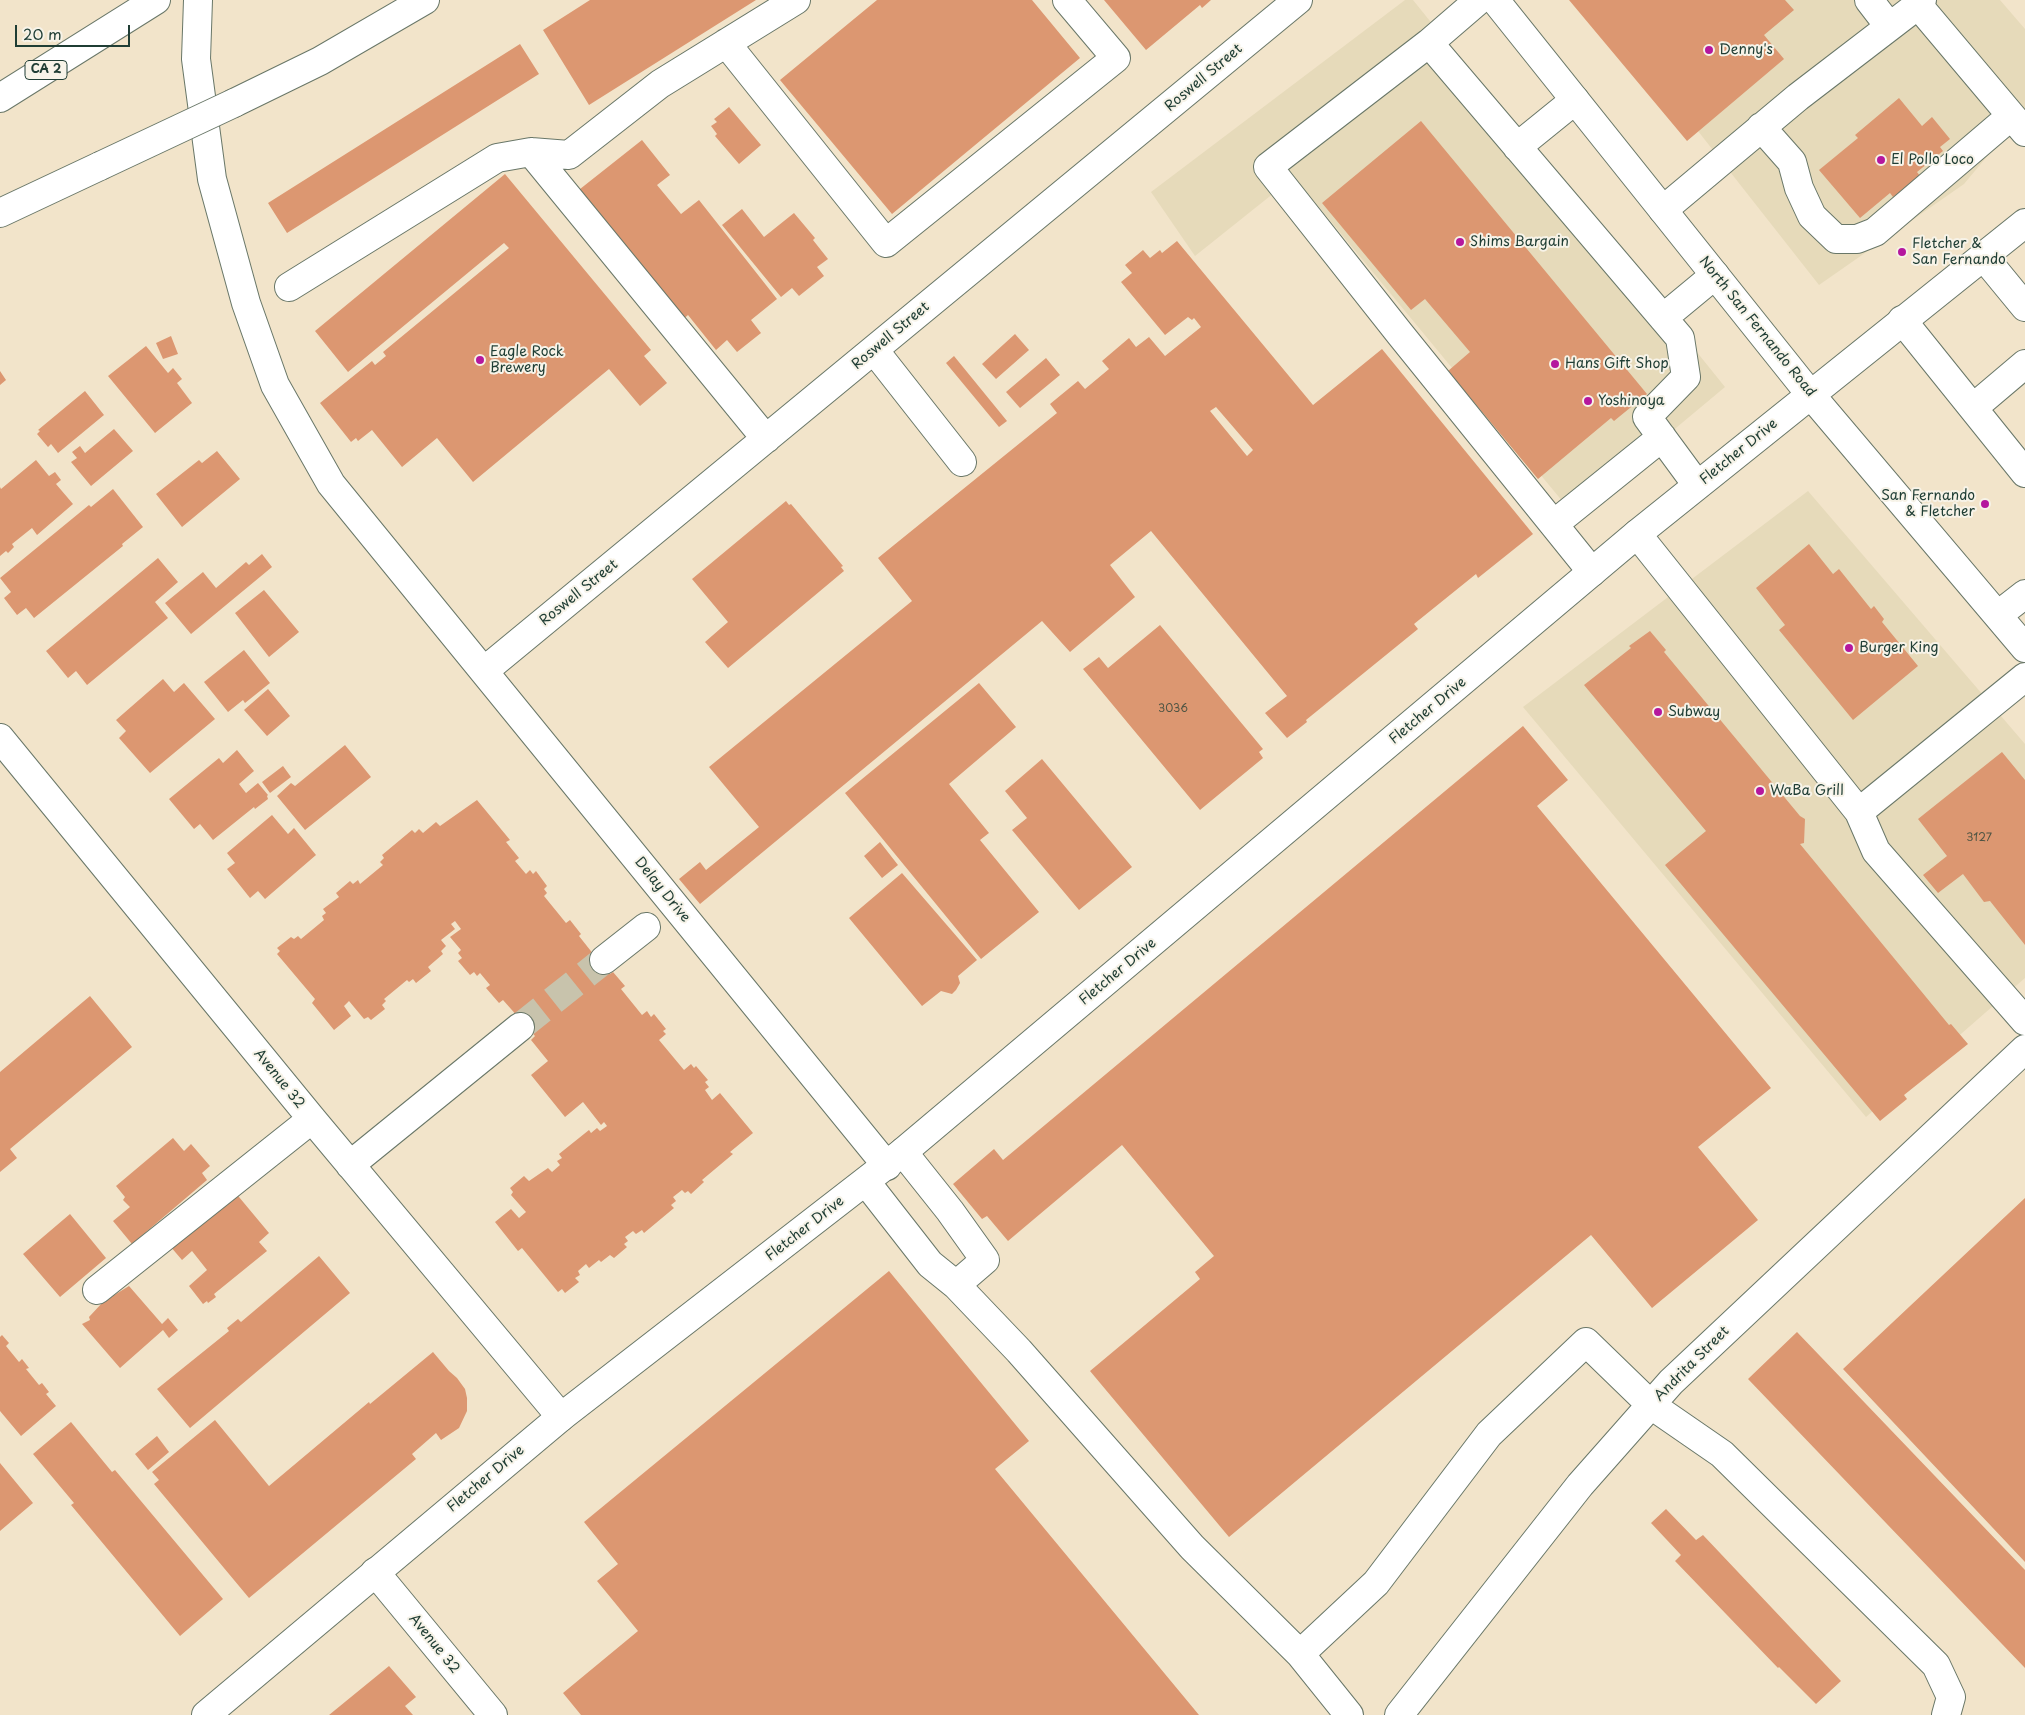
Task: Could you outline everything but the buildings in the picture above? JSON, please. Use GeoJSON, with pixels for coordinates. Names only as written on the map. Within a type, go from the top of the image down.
{"type":"FeatureCollection","features":[{"type":"Feature","properties":{"kind":"main road","name":"CA 2"},"geometry":{"type":"LineString","coordinates":[[0,98],[92,42],[156,0]]}},
{"type":"Feature","properties":{"kind":"main road","name":"Delay Drive"},"geometry":{"type":"LineString","coordinates":[[198,0],[196,59],[212,179],[246,302],[274,385],[331,484],[886,1167]]}},
{"type":"Feature","properties":{"kind":"main road"},"geometry":{"type":"LineString","coordinates":[[0,213],[320,61],[425,0]]}},
{"type":"Feature","properties":{"kind":"main road"},"geometry":{"type":"LineString","coordinates":[[289,287],[497,158],[531,152],[569,155],[660,84],[796,0]]}},
{"type":"Feature","properties":{"kind":"main road"},"geometry":{"type":"LineString","coordinates":[[726,44],[886,242],[1116,58],[1068,0]]}},
{"type":"Feature","properties":{"kind":"main road","name":"Roswell Street"},"geometry":{"type":"LineString","coordinates":[[484,671],[1298,0]]}},
{"type":"Feature","properties":{"kind":"main road"},"geometry":{"type":"LineString","coordinates":[[1479,0],[1429,43],[1268,167],[1592,572]]}},
{"type":"Feature","properties":{"kind":"main road","name":"North San Fernando Road"},"geometry":{"type":"LineString","coordinates":[[1495,0],[1810,394],[2025,648]]}},
{"type":"Feature","properties":{"kind":"main road"},"geometry":{"type":"LineString","coordinates":[[1869,0],[1890,26]]}},
{"type":"Feature","properties":{"kind":"main road"},"geometry":{"type":"LineString","coordinates":[[1663,210],[1761,127],[1920,2],[2018,124],[1875,232],[1857,239],[1836,239],[1812,216],[1799,188],[1792,162],[1761,127]]}},
{"type":"Feature","properties":{"kind":"main road"},"geometry":{"type":"LineString","coordinates":[[1429,43],[1680,338],[1686,377],[1648,417],[1697,485]]}},
{"type":"Feature","properties":{"kind":"main road"},"geometry":{"type":"LineString","coordinates":[[1518,147],[1575,100]]}},
{"type":"Feature","properties":{"kind":"main road"},"geometry":{"type":"LineString","coordinates":[[531,152],[766,439]]}},
{"type":"Feature","properties":{"kind":"main road","name":"Fletcher Drive"},"geometry":{"type":"LineString","coordinates":[[206,1715],[561,1417],[886,1167],[1637,534],[2025,222]]}},
{"type":"Feature","properties":{"kind":"main road"},"geometry":{"type":"LineString","coordinates":[[1983,256],[2025,307]]}},
{"type":"Feature","properties":{"kind":"main road"},"geometry":{"type":"LineString","coordinates":[[1663,318],[1715,275]]}},
{"type":"Feature","properties":{"kind":"main road"},"geometry":{"type":"LineString","coordinates":[[1902,320],[1973,408],[2020,456]]}},
{"type":"Feature","properties":{"kind":"main road"},"geometry":{"type":"LineString","coordinates":[[874,350],[962,462]]}},
{"type":"Feature","properties":{"kind":"main road"},"geometry":{"type":"LineString","coordinates":[[1973,408],[2025,364]]}},
{"type":"Feature","properties":{"kind":"main road"},"geometry":{"type":"LineString","coordinates":[[1554,524],[1662,437]]}},
{"type":"Feature","properties":{"kind":"main road"},"geometry":{"type":"LineString","coordinates":[[1637,534],[1859,812],[1876,851],[2025,1021]]}},
{"type":"Feature","properties":{"kind":"main road"},"geometry":{"type":"LineString","coordinates":[[1998,615],[2025,594]]}},
{"type":"Feature","properties":{"kind":"main road"},"geometry":{"type":"LineString","coordinates":[[1859,812],[2025,676]]}},
{"type":"Feature","properties":{"kind":"main road","name":"Avenue 32"},"geometry":{"type":"LineString","coordinates":[[0,738],[350,1165],[561,1417]]}},
{"type":"Feature","properties":{"kind":"main road"},"geometry":{"type":"LineString","coordinates":[[604,960],[646,927]]}},
{"type":"Feature","properties":{"kind":"main road"},"geometry":{"type":"LineString","coordinates":[[350,1165],[520,1027]]}},
{"type":"Feature","properties":{"kind":"main road","name":"Andrita Street"},"geometry":{"type":"LineString","coordinates":[[1408,1711],[1580,1485],[1671,1382],[2025,1049]]}},
{"type":"Feature","properties":{"kind":"main road"},"geometry":{"type":"LineString","coordinates":[[97,1290],[312,1119]]}},
{"type":"Feature","properties":{"kind":"main road"},"geometry":{"type":"LineString","coordinates":[[886,1167],[950,1211],[985,1260],[956,1285]]}},
{"type":"Feature","properties":{"kind":"main road"},"geometry":{"type":"LineString","coordinates":[[886,1167],[930,1264],[956,1285],[1019,1351],[1192,1547],[1300,1654],[1349,1715]]}},
{"type":"Feature","properties":{"kind":"main road"},"geometry":{"type":"LineString","coordinates":[[1300,1654],[1376,1582],[1489,1434],[1586,1342],[1651,1404],[1722,1454],[1936,1665],[1950,1697],[1946,1715]]}},
{"type":"Feature","properties":{"kind":"main road","name":"Avenue 32"},"geometry":{"type":"LineString","coordinates":[[375,1572],[493,1715]]}},
{"type":"Feature","properties":{"kind":"shaded area"},"geometry":{"type":"Polygon","coordinates":[[[1405,0],[1413,0],[1725,387],[1573,514],[1294,177],[1195,256],[1151,192],[1405,0]]]}},
{"type":"Feature","properties":{"kind":"shaded area"},"geometry":{"type":"Polygon","coordinates":[[[1595,0],[2000,0],[2025,29],[2025,111],[1964,184],[1819,285],[1595,0]]]}},
{"type":"Feature","properties":{"kind":"shaded area"},"geometry":{"type":"Polygon","coordinates":[[[1808,491],[2025,744],[2025,978],[1866,1117],[1523,707],[1808,491]]]}},
{"type":"Feature","properties":{"kind":"tunnel"},"geometry":{"type":"LineString","coordinates":[[520,1027],[604,960]]}},
{"type":"Feature","properties":{"kind":"place","name":"Denny's"},"geometry":{"type":"Point","coordinates":[1709,50]}},
{"type":"Feature","properties":{"kind":"place","name":"El Pollo Loco"},"geometry":{"type":"Point","coordinates":[1881,160]}},
{"type":"Feature","properties":{"kind":"place","name":"Shims Bargain"},"geometry":{"type":"Point","coordinates":[1460,242]}},
{"type":"Feature","properties":{"kind":"place","name":"Fletcher & San Fernando"},"geometry":{"type":"Point","coordinates":[1902,252]}},
{"type":"Feature","properties":{"kind":"place","name":"Eagle Rock Brewery"},"geometry":{"type":"Point","coordinates":[480,360]}},
{"type":"Feature","properties":{"kind":"place","name":"Hans Gift Shop"},"geometry":{"type":"Point","coordinates":[1555,364]}},
{"type":"Feature","properties":{"kind":"place","name":"Yoshinoya"},"geometry":{"type":"Point","coordinates":[1588,401]}},
{"type":"Feature","properties":{"kind":"place","name":"San Fernando & Fletcher"},"geometry":{"type":"Point","coordinates":[1985,504]}},
{"type":"Feature","properties":{"kind":"place","name":"Burger King"},"geometry":{"type":"Point","coordinates":[1849,648]}},
{"type":"Feature","properties":{"kind":"place","name":"Subway"},"geometry":{"type":"Point","coordinates":[1658,712]}},
{"type":"Feature","properties":{"kind":"place","name":"WaBa Grill"},"geometry":{"type":"Point","coordinates":[1760,791]}}]}
